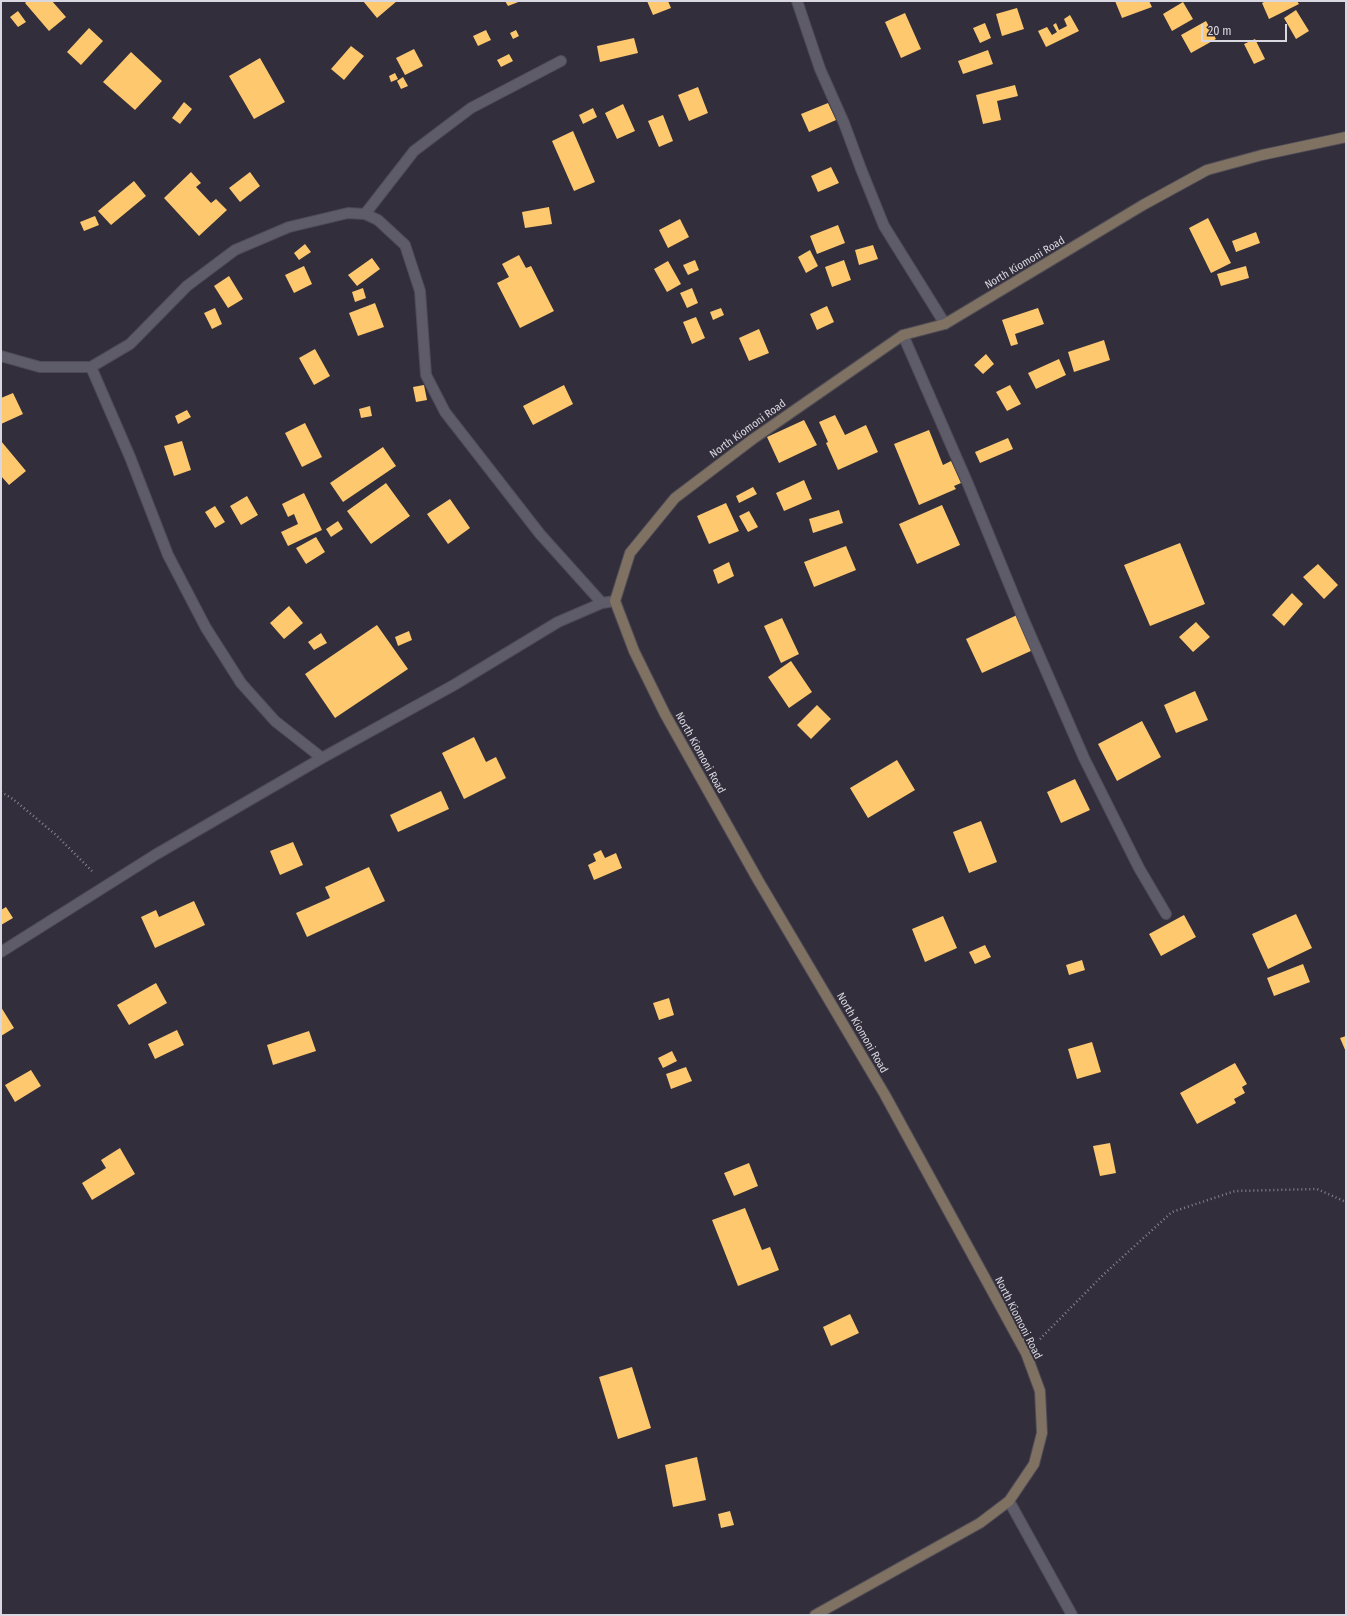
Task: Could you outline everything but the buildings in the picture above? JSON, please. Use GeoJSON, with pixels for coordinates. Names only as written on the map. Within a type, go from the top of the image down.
{"type":"FeatureCollection","features":[{"type":"Feature","properties":{"kind":"main road","name":"North Kiomoni Road"},"geometry":{"type":"LineString","coordinates":[[815,1615],[980,1523],[1009,1501],[1034,1464],[1042,1433],[1040,1391],[1026,1353],[884,1095],[758,880],[665,714],[634,651],[614,601],[630,553],[676,498],[753,440],[903,335],[945,324],[1048,264],[1143,205],[1207,170],[1262,155],[1346,137]]}},
{"type":"Feature","properties":{"kind":"street"},"geometry":{"type":"LineString","coordinates":[[797,1],[820,70],[844,123],[884,226],[945,324]]}},
{"type":"Feature","properties":{"kind":"street"},"geometry":{"type":"LineString","coordinates":[[364,214],[414,151],[471,108],[561,61]]}},
{"type":"Feature","properties":{"kind":"street"},"geometry":{"type":"LineString","coordinates":[[1,356],[40,367],[90,367],[130,344],[187,286],[235,250],[289,227],[348,213],[364,214],[378,220],[405,245],[420,291],[426,375],[445,412],[540,534],[602,603]]}},
{"type":"Feature","properties":{"kind":"street"},"geometry":{"type":"LineString","coordinates":[[903,335],[1084,758],[1140,868],[1166,914]]}},
{"type":"Feature","properties":{"kind":"street"},"geometry":{"type":"LineString","coordinates":[[90,367],[130,456],[168,555],[206,628],[246,688],[275,721],[322,758]]}},
{"type":"Feature","properties":{"kind":"street"},"geometry":{"type":"LineString","coordinates":[[1,952],[155,855],[322,758],[454,685],[558,622],[602,603],[614,601]]}},
{"type":"Feature","properties":{"kind":"street"},"geometry":{"type":"LineString","coordinates":[[1009,1501],[1072,1615]]}},
{"type":"Feature","properties":{"kind":"path"},"geometry":{"type":"LineString","coordinates":[[1,792],[13,799],[56,835],[107,886]]}},
{"type":"Feature","properties":{"kind":"path"},"geometry":{"type":"LineString","coordinates":[[1026,1353],[1104,1274],[1172,1212],[1235,1191],[1317,1189],[1346,1202]]}}]}
